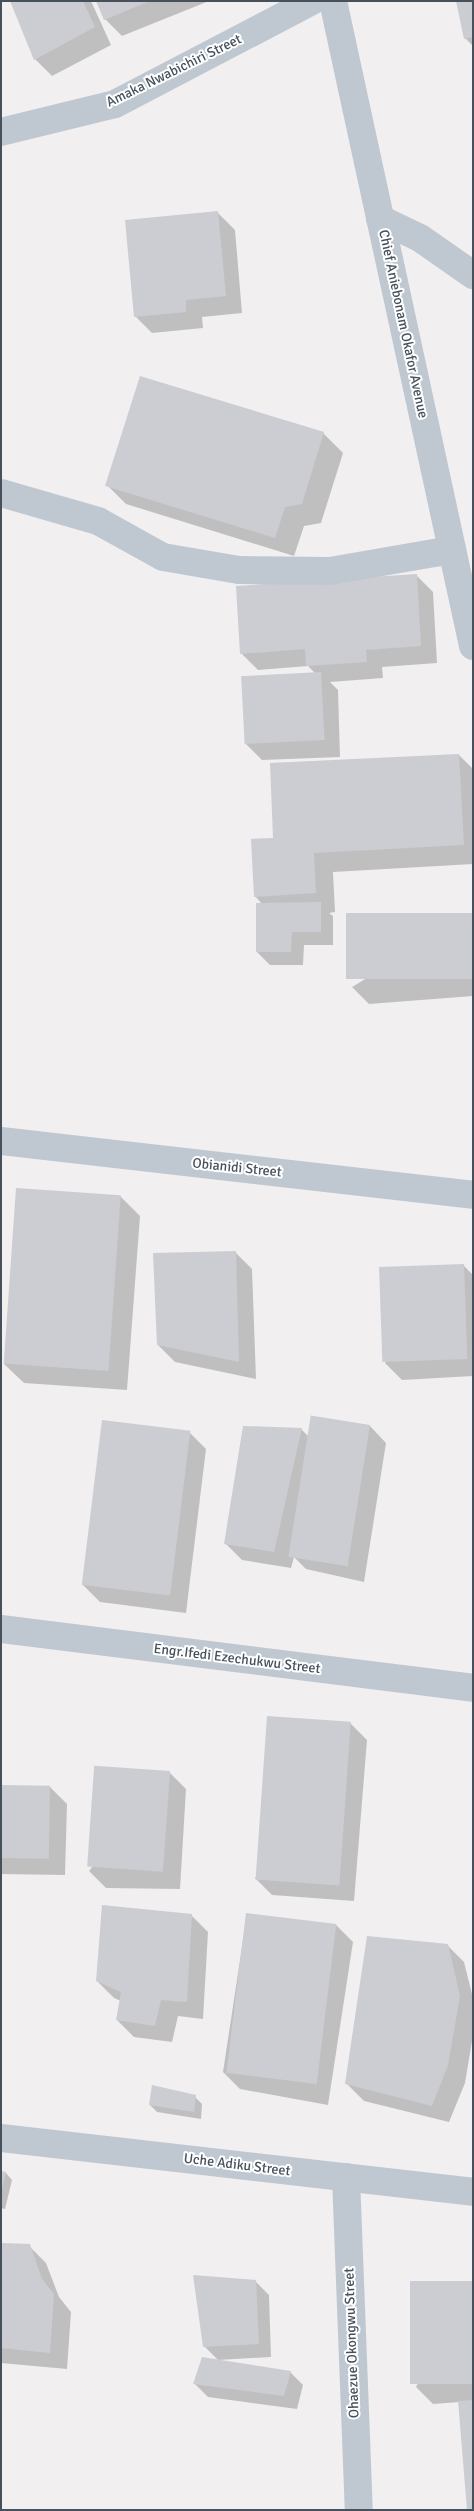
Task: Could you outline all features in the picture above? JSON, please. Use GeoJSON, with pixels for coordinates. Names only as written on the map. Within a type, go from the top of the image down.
{"type":"FeatureCollection","features":[{"type":"Feature","properties":{"kind":"street","name":"Amaka Nwabichiri Street"},"geometry":{"type":"LineString","coordinates":[[1,132],[115,104],[312,1]]}},
{"type":"Feature","properties":{"kind":"street","name":"Chief Aniebonam Okafor Avenue"},"geometry":{"type":"LineString","coordinates":[[333,1],[473,646]]}},
{"type":"Feature","properties":{"kind":"street"},"geometry":{"type":"LineString","coordinates":[[380,219],[420,238],[473,275]]}},
{"type":"Feature","properties":{"kind":"street"},"geometry":{"type":"LineString","coordinates":[[1,494],[98,521],[163,557],[239,570],[330,571],[452,550]]}},
{"type":"Feature","properties":{"kind":"street","name":"Obianidi Street"},"geometry":{"type":"LineString","coordinates":[[1,1142],[473,1195]]}},
{"type":"Feature","properties":{"kind":"street","name":"Engr.Ifedi Ezechukwu Street"},"geometry":{"type":"LineString","coordinates":[[1,1629],[473,1688]]}},
{"type":"Feature","properties":{"kind":"street","name":"Uche Adiku Street"},"geometry":{"type":"LineString","coordinates":[[1,2138],[473,2192]]}},
{"type":"Feature","properties":{"kind":"street","name":"Ohaezue Okongwu Street"},"geometry":{"type":"LineString","coordinates":[[346,2177],[359,2510]]}},
{"type":"Feature","properties":{"kind":"building"},"geometry":{"type":"Polygon","coordinates":[[[10,1],[83,1],[95,27],[34,60],[10,1]]]}},
{"type":"Feature","properties":{"kind":"building"},"geometry":{"type":"Polygon","coordinates":[[[96,1],[150,1],[104,20],[96,1]]]}},
{"type":"Feature","properties":{"kind":"building"},"geometry":{"type":"Polygon","coordinates":[[[456,1],[473,1],[473,37],[464,39],[456,1]]]}},
{"type":"Feature","properties":{"kind":"building"},"geometry":{"type":"Polygon","coordinates":[[[218,211],[226,296],[186,300],[186,312],[134,317],[125,220],[218,211]]]}},
{"type":"Feature","properties":{"kind":"building"},"geometry":{"type":"Polygon","coordinates":[[[140,376],[324,432],[302,504],[285,507],[275,538],[105,486],[140,376]]]}},
{"type":"Feature","properties":{"kind":"building"},"geometry":{"type":"Polygon","coordinates":[[[417,574],[421,646],[366,650],[367,662],[306,666],[305,649],[240,654],[236,586],[417,574]]]}},
{"type":"Feature","properties":{"kind":"building"},"geometry":{"type":"Polygon","coordinates":[[[321,672],[325,740],[245,744],[241,676],[321,672]]]}},
{"type":"Feature","properties":{"kind":"building"},"geometry":{"type":"Polygon","coordinates":[[[459,754],[464,845],[314,853],[316,893],[254,897],[251,839],[273,838],[270,763],[459,754]]]}},
{"type":"Feature","properties":{"kind":"building"},"geometry":{"type":"Polygon","coordinates":[[[321,902],[321,932],[292,932],[291,952],[256,952],[256,903],[321,902]]]}},
{"type":"Feature","properties":{"kind":"building"},"geometry":{"type":"Polygon","coordinates":[[[346,913],[473,913],[473,979],[346,979],[346,913]]]}},
{"type":"Feature","properties":{"kind":"building"},"geometry":{"type":"Polygon","coordinates":[[[16,1188],[121,1195],[108,1371],[4,1364],[16,1188]]]}},
{"type":"Feature","properties":{"kind":"building"},"geometry":{"type":"Polygon","coordinates":[[[236,1251],[239,1362],[157,1345],[153,1253],[236,1251]]]}},
{"type":"Feature","properties":{"kind":"building"},"geometry":{"type":"Polygon","coordinates":[[[464,1264],[467,1359],[382,1362],[379,1267],[464,1264]]]}},
{"type":"Feature","properties":{"kind":"building"},"geometry":{"type":"Polygon","coordinates":[[[311,1416],[370,1425],[348,1566],[288,1557],[311,1416]]]}},
{"type":"Feature","properties":{"kind":"building"},"geometry":{"type":"Polygon","coordinates":[[[102,1420],[190,1431],[170,1596],[82,1585],[102,1420]]]}},
{"type":"Feature","properties":{"kind":"building"},"geometry":{"type":"Polygon","coordinates":[[[243,1426],[302,1428],[274,1552],[224,1544],[243,1426]]]}},
{"type":"Feature","properties":{"kind":"building"},"geometry":{"type":"Polygon","coordinates":[[[267,1716],[351,1722],[339,1885],[256,1880],[267,1716]]]}},
{"type":"Feature","properties":{"kind":"building"},"geometry":{"type":"Polygon","coordinates":[[[94,1766],[170,1771],[163,1872],[87,1866],[94,1766]]]}},
{"type":"Feature","properties":{"kind":"building"},"geometry":{"type":"Polygon","coordinates":[[[1,1785],[50,1786],[49,1859],[1,1858],[1,1785]]]}},
{"type":"Feature","properties":{"kind":"building"},"geometry":{"type":"Polygon","coordinates":[[[102,1905],[192,1914],[187,2002],[161,2000],[155,2026],[116,2020],[121,1992],[96,1981],[102,1905]]]}},
{"type":"Feature","properties":{"kind":"building"},"geometry":{"type":"Polygon","coordinates":[[[246,1913],[336,1924],[317,2084],[226,2073],[246,1913]]]}},
{"type":"Feature","properties":{"kind":"building"},"geometry":{"type":"Polygon","coordinates":[[[367,1936],[448,1944],[460,1996],[448,2065],[432,2106],[345,2084],[367,1936]]]}},
{"type":"Feature","properties":{"kind":"building"},"geometry":{"type":"Polygon","coordinates":[[[152,2085],[196,2095],[194,2112],[149,2105],[152,2085]]]}},
{"type":"Feature","properties":{"kind":"building"},"geometry":{"type":"Polygon","coordinates":[[[1,2171],[6,2172],[2,2189],[1,2189],[1,2171]]]}},
{"type":"Feature","properties":{"kind":"building"},"geometry":{"type":"Polygon","coordinates":[[[1,2243],[30,2244],[42,2279],[54,2294],[50,2353],[1,2348],[1,2243]]]}},
{"type":"Feature","properties":{"kind":"building"},"geometry":{"type":"Polygon","coordinates":[[[193,2275],[256,2280],[259,2344],[203,2347],[193,2275]]]}},
{"type":"Feature","properties":{"kind":"building"},"geometry":{"type":"Polygon","coordinates":[[[410,2281],[473,2281],[473,2384],[410,2384],[410,2281]]]}},
{"type":"Feature","properties":{"kind":"building"},"geometry":{"type":"Polygon","coordinates":[[[202,2357],[291,2371],[284,2396],[193,2384],[202,2357]]]}},
{"type":"Feature","properties":{"kind":"building"},"geometry":{"type":"Polygon","coordinates":[[[473,2400],[473,2510],[467,2510],[458,2401],[473,2400]]]}}]}
